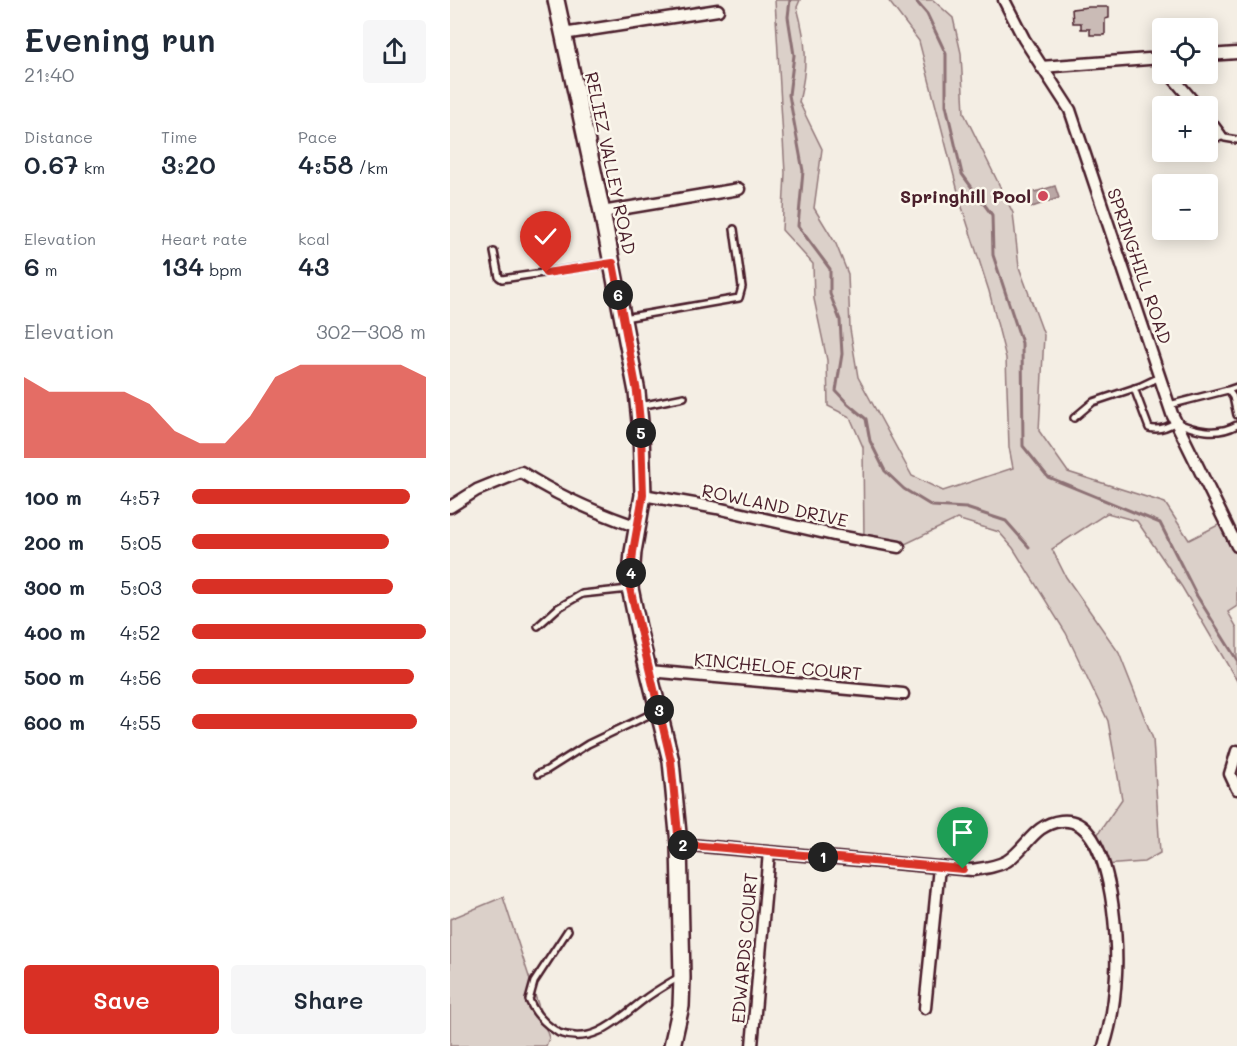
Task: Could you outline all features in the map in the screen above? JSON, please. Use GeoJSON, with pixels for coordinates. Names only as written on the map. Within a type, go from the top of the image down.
{"type":"FeatureCollection","features":[{"type":"Feature","properties":{"kind":"main road","name":"RELIEZ VALLEY ROAD"},"geometry":{"type":"LineString","coordinates":[[556,0],[613,263],[638,406],[643,495],[633,552],[630,588],[671,761],[679,844],[681,1006],[672,1046]]}},
{"type":"Feature","properties":{"kind":"street","name":"SPRINGHILL ROAD"},"geometry":{"type":"LineString","coordinates":[[1004,0],[1024,39],[1070,110],[1169,405],[1237,546]]}},
{"type":"Feature","properties":{"kind":"street"},"geometry":{"type":"LineString","coordinates":[[563,34],[717,10]]}},
{"type":"Feature","properties":{"kind":"street"},"geometry":{"type":"LineString","coordinates":[[1218,55],[1237,54]]}},
{"type":"Feature","properties":{"kind":"street"},"geometry":{"type":"LineString","coordinates":[[1041,67],[1152,59]]}},
{"type":"Feature","properties":{"kind":"street"},"geometry":{"type":"LineString","coordinates":[[1178,84],[1189,96]]}},
{"type":"Feature","properties":{"kind":"street"},"geometry":{"type":"LineString","coordinates":[[602,212],[739,189]]}},
{"type":"Feature","properties":{"kind":"street"},"geometry":{"type":"LineString","coordinates":[[450,507],[477,489],[521,472],[592,512],[638,527]]}},
{"type":"Feature","properties":{"kind":"street","name":"ROWLAND DRIVE"},"geometry":{"type":"LineString","coordinates":[[643,495],[717,508],[838,536],[899,547]]}},
{"type":"Feature","properties":{"kind":"street","name":"KINCHELOE COURT"},"geometry":{"type":"LineString","coordinates":[[649,671],[903,694]]}},
{"type":"Feature","properties":{"kind":"street"},"geometry":{"type":"LineString","coordinates":[[1237,751],[1230,774],[1237,789]]}},
{"type":"Feature","properties":{"kind":"street"},"geometry":{"type":"LineString","coordinates":[[679,844],[972,870],[995,867],[1009,860],[1037,830],[1048,824],[1063,820],[1078,823],[1090,834],[1104,865],[1115,921],[1116,975],[1104,1046]]}},
{"type":"Feature","properties":{"kind":"street","name":"EDWARDS COURT"},"geometry":{"type":"LineString","coordinates":[[752,1046],[769,852]]}},
{"type":"Feature","properties":{"kind":"street"},"geometry":{"type":"LineString","coordinates":[[925,1008],[939,867]]}},
{"type":"Feature","properties":{"kind":"lane"},"geometry":{"type":"LineString","coordinates":[[1220,135],[1237,140]]}},
{"type":"Feature","properties":{"kind":"lane"},"geometry":{"type":"LineString","coordinates":[[623,318],[739,298],[742,287],[734,229]]}},
{"type":"Feature","properties":{"kind":"lane"},"geometry":{"type":"LineString","coordinates":[[494,252],[499,277],[502,279],[613,263]]}},
{"type":"Feature","properties":{"kind":"lane"},"geometry":{"type":"LineString","coordinates":[[1074,418],[1093,402],[1160,377]]}},
{"type":"Feature","properties":{"kind":"lane"},"geometry":{"type":"LineString","coordinates":[[1169,405],[1237,387]]}},
{"type":"Feature","properties":{"kind":"lane"},"geometry":{"type":"LineString","coordinates":[[1134,388],[1149,428],[1164,428],[1176,422],[1201,432],[1237,425]]}},
{"type":"Feature","properties":{"kind":"lane"},"geometry":{"type":"LineString","coordinates":[[1228,390],[1233,397],[1237,415]]}},
{"type":"Feature","properties":{"kind":"lane"},"geometry":{"type":"LineString","coordinates":[[638,406],[684,397]]}},
{"type":"Feature","properties":{"kind":"lane"},"geometry":{"type":"LineString","coordinates":[[538,626],[558,608],[582,594],[630,588]]}},
{"type":"Feature","properties":{"kind":"lane"},"geometry":{"type":"LineString","coordinates":[[538,774],[588,744],[659,710]]}},
{"type":"Feature","properties":{"kind":"lane"},"geometry":{"type":"LineString","coordinates":[[568,930],[534,982],[528,1000],[533,1010],[546,1024],[571,1040],[584,1041],[596,1038],[645,999],[682,975]]}},
{"type":"Feature","properties":{"kind":"shaded area"},"geometry":{"type":"Polygon","coordinates":[[[775,0],[800,0],[797,7],[805,54],[799,102],[822,149],[814,208],[836,244],[848,274],[850,329],[858,377],[912,476],[943,491],[1013,468],[1009,447],[1006,358],[989,291],[962,207],[919,41],[888,0],[933,0],[953,18],[961,53],[964,113],[1013,213],[1019,267],[1044,335],[1039,431],[1068,472],[1165,503],[1189,540],[1224,522],[1237,546],[1237,606],[1228,612],[1237,628],[1237,681],[1182,587],[1137,521],[1107,513],[1052,549],[1066,577],[1119,653],[1153,739],[1160,853],[1144,862],[1104,865],[1093,841],[1122,799],[1108,721],[1066,633],[1013,548],[999,532],[957,519],[899,547],[864,541],[863,447],[850,417],[828,406],[827,360],[814,299],[813,264],[782,230],[785,173],[775,0]]]}},
{"type":"Feature","properties":{"kind":"shaded area","name":"Springhill Pool"},"geometry":{"type":"Polygon","coordinates":[[[1055,186],[1059,198],[1032,207],[1028,194],[1055,186]]]}},
{"type":"Feature","properties":{"kind":"shaded area"},"geometry":{"type":"Polygon","coordinates":[[[503,897],[549,1038],[546,1046],[450,1046],[450,919],[503,897]]]}},
{"type":"Feature","properties":{"kind":"building"},"geometry":{"type":"Polygon","coordinates":[[[1109,7],[1109,18],[1105,19],[1105,35],[1090,35],[1090,29],[1081,29],[1081,23],[1073,23],[1072,9],[1109,7]]]}},
{"type":"Feature","properties":{"kind":"waterway"},"geometry":{"type":"LineString","coordinates":[[790,0],[788,17],[794,55],[789,95],[803,171],[798,226],[830,269],[830,294],[840,320],[842,354],[836,391],[866,419],[870,441],[885,471],[904,489],[932,506],[966,508],[1006,521],[1029,547]]}},
{"type":"Feature","properties":{"kind":"waterway"},"geometry":{"type":"LineString","coordinates":[[915,0],[927,14],[946,54],[946,105],[962,174],[992,215],[993,255],[1022,343],[1023,446],[1048,477],[1160,523],[1197,596],[1237,660]]}},
{"type":"Feature","properties":{"kind":"place","name":"Springhill Pool"},"geometry":{"type":"Point","coordinates":[1043,196]}},
{"type":"Feature","properties":{"kind":"route"},"geometry":{"type":"LineString","coordinates":[[546,273],[613,263],[637,392],[641,432],[643,495],[633,552],[630,588],[671,761],[679,844],[963,869]]}}]}
